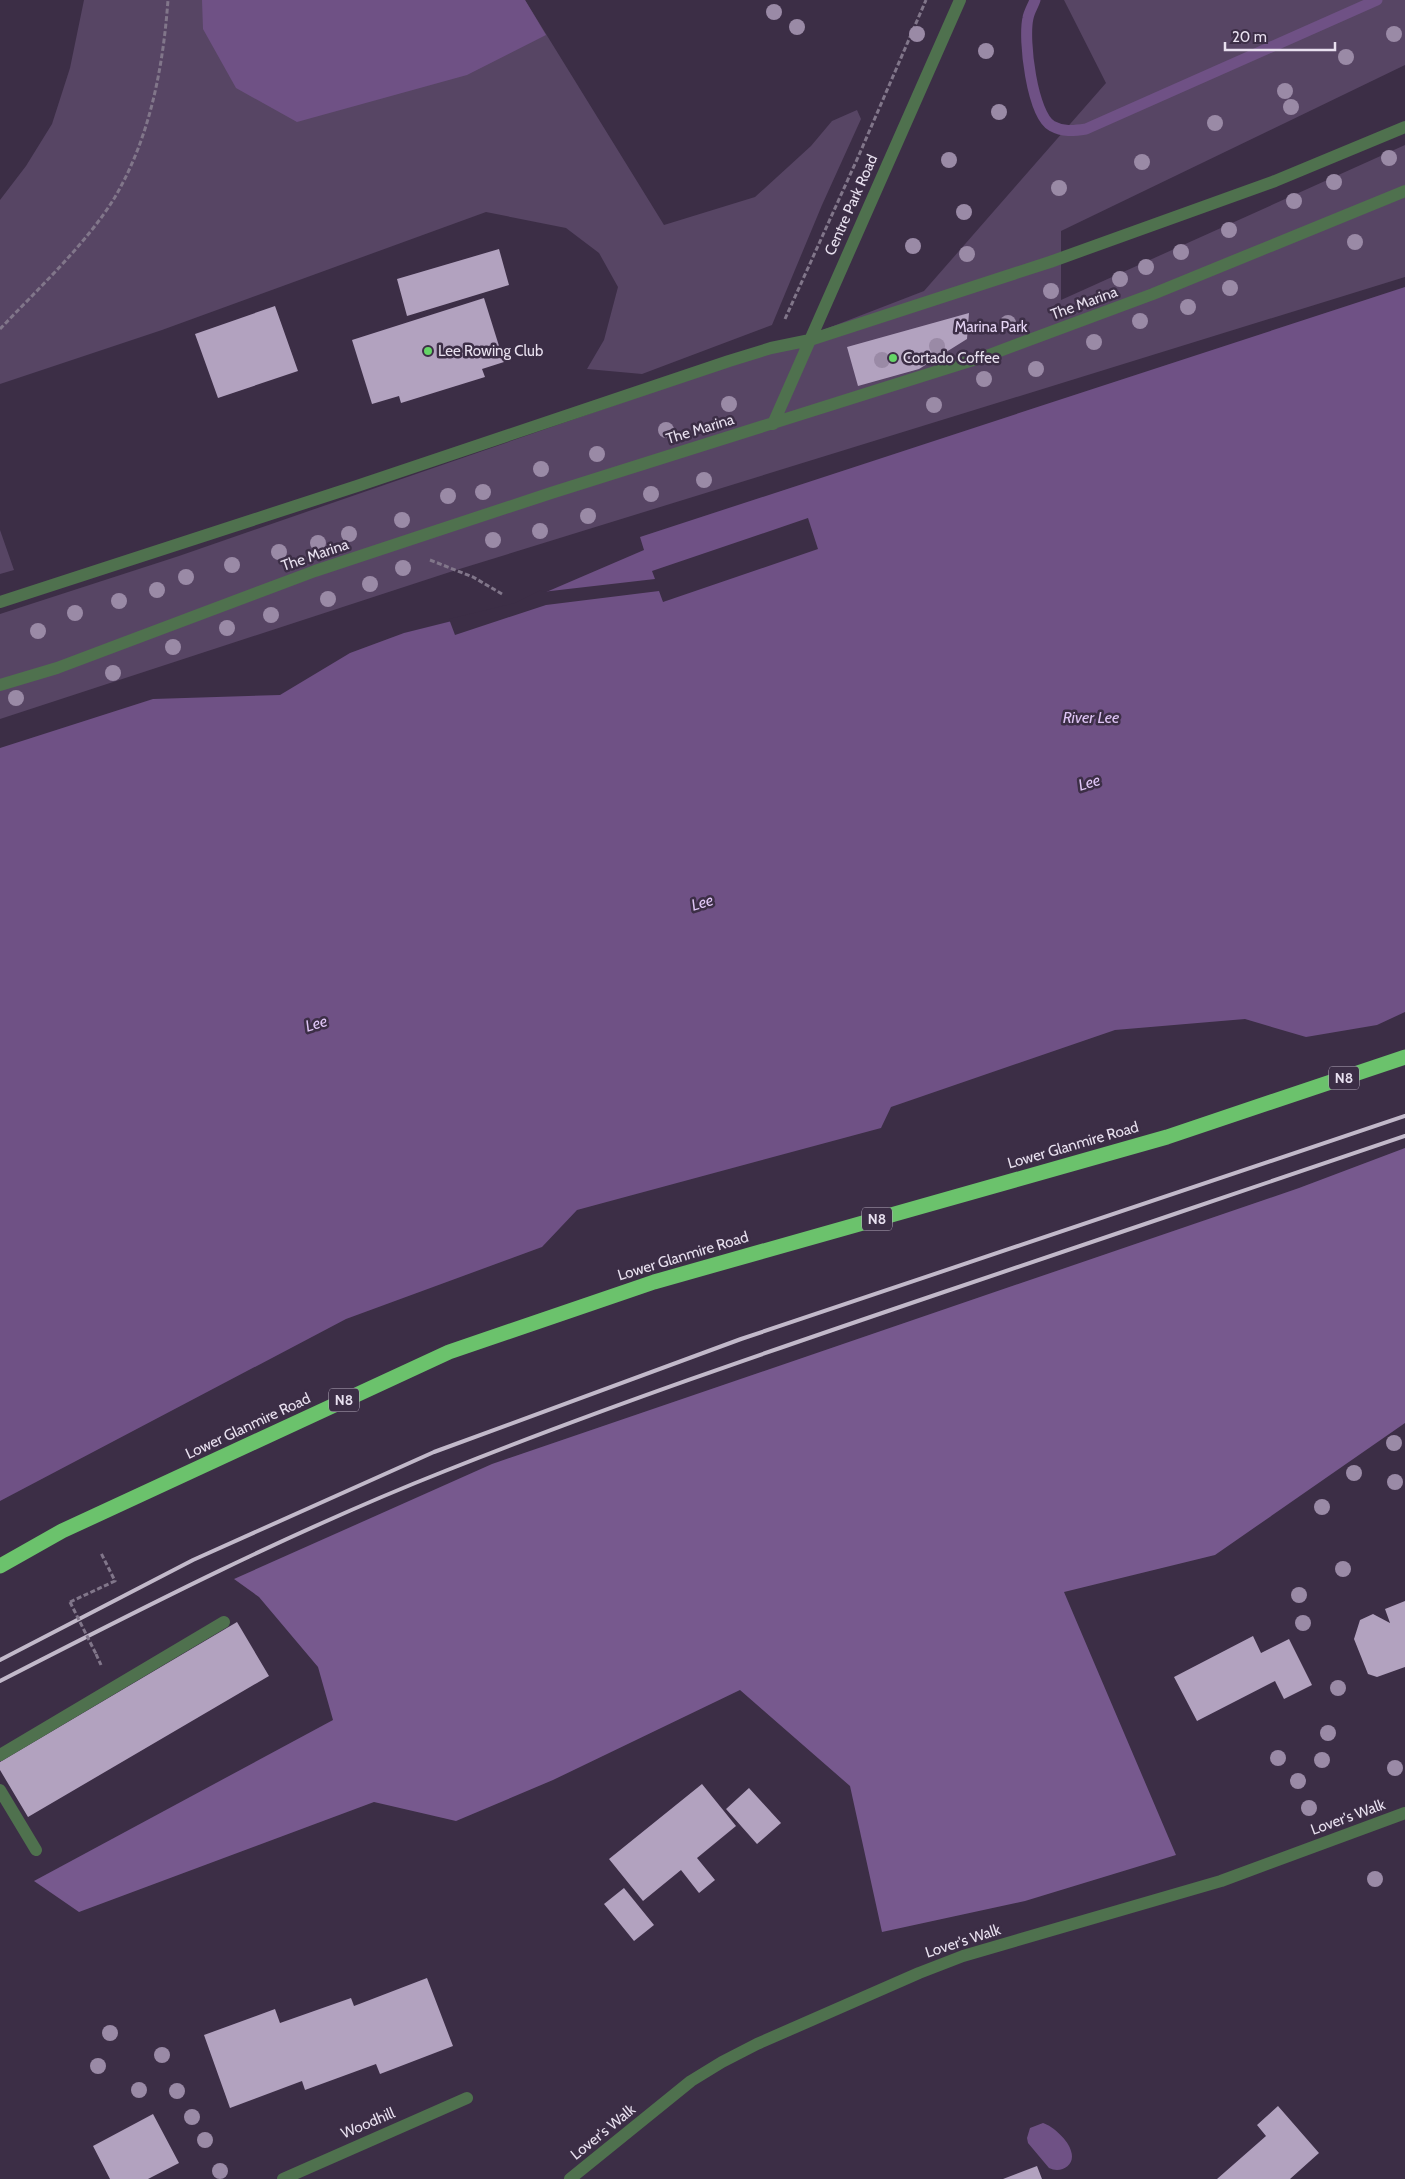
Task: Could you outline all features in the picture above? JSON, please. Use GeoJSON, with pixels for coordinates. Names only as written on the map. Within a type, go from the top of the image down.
{"type":"FeatureCollection","features":[{"type":"Feature","properties":{"kind":"highway","name":"Lower Glanmire Road"},"geometry":{"type":"LineString","coordinates":[[0,1566],[62,1531],[449,1352],[654,1282],[1167,1137],[1405,1057]]}},
{"type":"Feature","properties":{"kind":"street","name":"Centre Park Road"},"geometry":{"type":"LineString","coordinates":[[773,424],[960,0]]}},
{"type":"Feature","properties":{"kind":"street"},"geometry":{"type":"LineString","coordinates":[[0,602],[357,486],[771,348],[810,340],[1050,262],[1275,181],[1405,127]]}},
{"type":"Feature","properties":{"kind":"street","name":"The Marina"},"geometry":{"type":"LineString","coordinates":[[0,685],[56,668],[316,571],[989,355],[1127,304],[1405,191]]}},
{"type":"Feature","properties":{"kind":"street"},"geometry":{"type":"LineString","coordinates":[[0,1755],[224,1622]]}},
{"type":"Feature","properties":{"kind":"street"},"geometry":{"type":"LineString","coordinates":[[0,1790],[36,1850]]}},
{"type":"Feature","properties":{"kind":"street","name":"Lover's Walk"},"geometry":{"type":"LineString","coordinates":[[570,2179],[691,2080],[722,2062],[919,1973],[963,1956],[1221,1881],[1405,1813]]}},
{"type":"Feature","properties":{"kind":"street","name":"Woodhill"},"geometry":{"type":"LineString","coordinates":[[283,2179],[467,2098]]}},
{"type":"Feature","properties":{"kind":"path"},"geometry":{"type":"LineString","coordinates":[[0,328],[96,223],[114,198],[129,171],[152,110],[166,28],[168,0]]}},
{"type":"Feature","properties":{"kind":"path"},"geometry":{"type":"LineString","coordinates":[[771,348],[819,247],[926,0]]}},
{"type":"Feature","properties":{"kind":"path"},"geometry":{"type":"LineString","coordinates":[[394,545],[473,577],[502,594]]}},
{"type":"Feature","properties":{"kind":"path"},"geometry":{"type":"LineString","coordinates":[[96,1654],[70,1602],[115,1581],[102,1553]]}},
{"type":"Feature","properties":{"kind":"green space"},"geometry":{"type":"Polygon","coordinates":[[[84,0],[525,0],[664,225],[755,197],[811,146],[832,121],[857,110],[861,119],[822,205],[772,325],[642,374],[587,369],[604,340],[618,287],[599,253],[566,228],[486,212],[162,330],[0,384],[0,200],[26,166],[52,124],[70,68],[84,0]]]}},
{"type":"Feature","properties":{"kind":"green space","name":"Marina Park"},"geometry":{"type":"Polygon","coordinates":[[[1064,0],[1405,0],[1405,65],[1061,231],[1061,300],[1405,145],[1405,277],[453,571],[0,719],[0,614],[179,556],[745,360],[924,291],[1106,83],[1064,0]]]}},
{"type":"Feature","properties":{"kind":"green space"},"geometry":{"type":"Polygon","coordinates":[[[0,530],[14,570],[0,574],[0,530]]]}},
{"type":"Feature","properties":{"kind":"shaded area"},"geometry":{"type":"Polygon","coordinates":[[[1405,1148],[1405,1423],[1215,1555],[1064,1592],[1176,1855],[1025,1901],[882,1932],[850,1786],[740,1690],[553,1780],[456,1821],[374,1802],[79,1912],[34,1881],[333,1720],[318,1667],[259,1597],[234,1579],[492,1464],[1299,1188],[1405,1148]]]}},
{"type":"Feature","properties":{"kind":"water"},"geometry":{"type":"Polygon","coordinates":[[[202,0],[525,0],[546,35],[467,75],[297,122],[236,88],[203,29],[202,0]]]}},
{"type":"Feature","properties":{"kind":"water","name":"River Lee"},"geometry":{"type":"Polygon","coordinates":[[[1405,287],[1405,1012],[1377,1025],[1306,1037],[1245,1019],[1115,1030],[891,1107],[881,1128],[577,1210],[542,1247],[346,1319],[0,1501],[0,748],[153,699],[280,695],[350,653],[404,633],[516,605],[644,550],[640,537],[1405,287]]]}},
{"type":"Feature","properties":{"kind":"water"},"geometry":{"type":"Polygon","coordinates":[[[1043,2123],[1060,2134],[1070,2147],[1071,2160],[1063,2169],[1054,2170],[1049,2168],[1028,2143],[1027,2138],[1030,2128],[1043,2123]]]}},
{"type":"Feature","properties":{"kind":"pier"},"geometry":{"type":"Polygon","coordinates":[[[808,518],[818,549],[663,602],[659,591],[546,605],[455,635],[449,619],[515,603],[541,590],[542,592],[655,579],[652,571],[808,518]]]}},
{"type":"Feature","properties":{"kind":"building"},"geometry":{"type":"Polygon","coordinates":[[[499,249],[509,285],[407,316],[397,279],[499,249]]]}},
{"type":"Feature","properties":{"kind":"building","name":"Lee Rowing Club"},"geometry":{"type":"Polygon","coordinates":[[[484,298],[504,362],[482,369],[485,377],[401,403],[399,396],[372,404],[352,340],[484,298]]]}},
{"type":"Feature","properties":{"kind":"building"},"geometry":{"type":"Polygon","coordinates":[[[275,306],[298,371],[218,398],[195,334],[275,306]]]}},
{"type":"Feature","properties":{"kind":"building","name":"Cortado Coffee"},"geometry":{"type":"Polygon","coordinates":[[[969,313],[967,339],[919,369],[858,386],[847,347],[969,313]]]}},
{"type":"Feature","properties":{"kind":"building"},"geometry":{"type":"Polygon","coordinates":[[[1405,1601],[1405,1667],[1377,1677],[1368,1674],[1354,1639],[1360,1620],[1373,1614],[1390,1623],[1385,1609],[1405,1601]]]}},
{"type":"Feature","properties":{"kind":"building"},"geometry":{"type":"Polygon","coordinates":[[[237,1622],[269,1676],[28,1817],[0,1770],[0,1762],[237,1622]]]}},
{"type":"Feature","properties":{"kind":"building"},"geometry":{"type":"Polygon","coordinates":[[[1253,1636],[1261,1653],[1289,1639],[1312,1685],[1284,1699],[1275,1681],[1197,1721],[1174,1677],[1253,1636]]]}},
{"type":"Feature","properties":{"kind":"building"},"geometry":{"type":"Polygon","coordinates":[[[702,1784],[736,1826],[697,1858],[715,1880],[699,1893],[681,1870],[643,1901],[609,1859],[702,1784]]]}},
{"type":"Feature","properties":{"kind":"building"},"geometry":{"type":"Polygon","coordinates":[[[749,1788],[781,1823],[757,1844],[726,1809],[749,1788]]]}},
{"type":"Feature","properties":{"kind":"building"},"geometry":{"type":"Polygon","coordinates":[[[624,1888],[654,1925],[634,1941],[604,1904],[624,1888]]]}},
{"type":"Feature","properties":{"kind":"building"},"geometry":{"type":"Polygon","coordinates":[[[427,1978],[453,2046],[380,2074],[376,2064],[305,2090],[302,2081],[230,2108],[204,2035],[275,2009],[280,2023],[351,1998],[354,2006],[427,1978]]]}},
{"type":"Feature","properties":{"kind":"building"},"geometry":{"type":"Polygon","coordinates":[[[1278,2106],[1319,2153],[1290,2179],[1217,2179],[1266,2136],[1257,2125],[1278,2106]]]}},
{"type":"Feature","properties":{"kind":"building"},"geometry":{"type":"Polygon","coordinates":[[[153,2114],[179,2163],[148,2179],[110,2179],[93,2146],[153,2114]]]}},
{"type":"Feature","properties":{"kind":"building"},"geometry":{"type":"Polygon","coordinates":[[[1037,2166],[1042,2179],[1003,2179],[1037,2166]]]}},
{"type":"Feature","properties":{"kind":"waterway"},"geometry":{"type":"LineString","coordinates":[[1035,0],[1027,28],[1028,58],[1034,93],[1045,119],[1056,128],[1072,131],[1086,129],[1377,0]]}},
{"type":"Feature","properties":{"kind":"railway"},"geometry":{"type":"LineString","coordinates":[[0,1660],[193,1560],[434,1452],[741,1339],[1405,1116]]}},
{"type":"Feature","properties":{"kind":"railway"},"geometry":{"type":"LineString","coordinates":[[0,1681],[165,1597],[276,1544],[388,1494],[506,1447],[752,1357],[1405,1136]]}},
{"type":"Feature","properties":{"kind":"place","name":"Lee Rowing Club"},"geometry":{"type":"Point","coordinates":[428,351]}},
{"type":"Feature","properties":{"kind":"place","name":"Cortado Coffee"},"geometry":{"type":"Point","coordinates":[893,358]}},
{"type":"Feature","properties":{"kind":"water label","name":"Lee"},"geometry":{"type":"Point","coordinates":[1089,782]}},
{"type":"Feature","properties":{"kind":"water label","name":"Lee"},"geometry":{"type":"Point","coordinates":[702,902]}},
{"type":"Feature","properties":{"kind":"water label","name":"Lee"},"geometry":{"type":"Point","coordinates":[316,1023]}}]}
